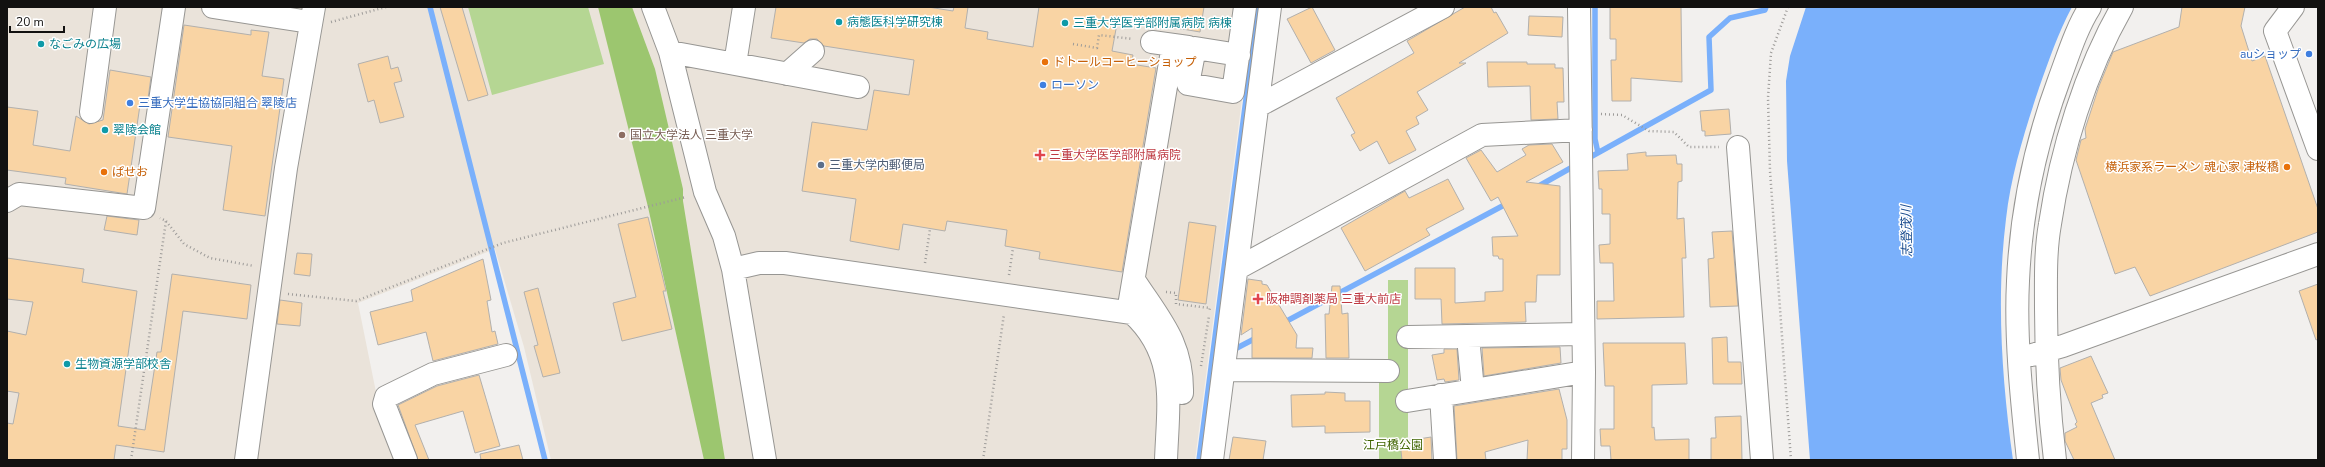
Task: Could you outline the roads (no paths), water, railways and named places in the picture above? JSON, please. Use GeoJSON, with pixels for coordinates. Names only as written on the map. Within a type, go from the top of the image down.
{"type":"FeatureCollection","features":[{"type":"Feature","properties":{"kind":"street"},"geometry":{"type":"LineString","coordinates":[[91,112],[105,7]]}},
{"type":"Feature","properties":{"kind":"street"},"geometry":{"type":"LineString","coordinates":[[7,201],[19,194],[144,208],[174,7]]}},
{"type":"Feature","properties":{"kind":"street"},"geometry":{"type":"LineString","coordinates":[[213,7],[303,20],[313,15]]}},
{"type":"Feature","properties":{"kind":"street"},"geometry":{"type":"LineString","coordinates":[[653,7],[670,52],[705,192],[724,236],[733,269],[765,460]]}},
{"type":"Feature","properties":{"kind":"street"},"geometry":{"type":"LineString","coordinates":[[735,64],[744,7]]}},
{"type":"Feature","properties":{"kind":"street"},"geometry":{"type":"LineString","coordinates":[[1195,48],[1188,84],[1233,92],[1245,7]]}},
{"type":"Feature","properties":{"kind":"street"},"geometry":{"type":"LineString","coordinates":[[1212,460],[1238,268],[1270,7]]}},
{"type":"Feature","properties":{"kind":"street"},"geometry":{"type":"LineString","coordinates":[[1258,106],[1443,7]]}},
{"type":"Feature","properties":{"kind":"street"},"geometry":{"type":"LineString","coordinates":[[1579,7],[1584,372],[1583,460]]}},
{"type":"Feature","properties":{"kind":"street"},"geometry":{"type":"LineString","coordinates":[[2028,460],[2020,359],[2017,282],[2027,193],[2038,142],[2052,100],[2068,55],[2090,7]]}},
{"type":"Feature","properties":{"kind":"street"},"geometry":{"type":"LineString","coordinates":[[2055,460],[2046,349],[2046,267],[2050,225],[2061,165],[2091,72],[2122,7]]}},
{"type":"Feature","properties":{"kind":"street"},"geometry":{"type":"LineString","coordinates":[[2293,7],[2275,31],[2318,149]]}},
{"type":"Feature","properties":{"kind":"street"},"geometry":{"type":"LineString","coordinates":[[246,460],[286,168],[313,15]]}},
{"type":"Feature","properties":{"kind":"street"},"geometry":{"type":"LineString","coordinates":[[1128,312],[1134,280],[1162,43],[1239,55]]}},
{"type":"Feature","properties":{"kind":"street"},"geometry":{"type":"LineString","coordinates":[[787,74],[812,51]]}},
{"type":"Feature","properties":{"kind":"street"},"geometry":{"type":"LineString","coordinates":[[670,52],[858,87]]}},
{"type":"Feature","properties":{"kind":"street"},"geometry":{"type":"LineString","coordinates":[[1238,268],[1482,135],[1581,122]]}},
{"type":"Feature","properties":{"kind":"street"},"geometry":{"type":"LineString","coordinates":[[1738,147],[1762,460]]}},
{"type":"Feature","properties":{"kind":"street"},"geometry":{"type":"LineString","coordinates":[[2020,359],[2046,349],[2063,346],[2318,254]]}},
{"type":"Feature","properties":{"kind":"street"},"geometry":{"type":"LineString","coordinates":[[733,269],[759,263],[785,263],[1132,313],[1146,327],[1159,347],[1166,369],[1169,390],[1166,460]]}},
{"type":"Feature","properties":{"kind":"street"},"geometry":{"type":"LineString","coordinates":[[1134,280],[1172,338],[1178,351],[1182,377],[1180,460]]}},
{"type":"Feature","properties":{"kind":"street"},"geometry":{"type":"LineString","coordinates":[[1408,337],[1583,334]]}},
{"type":"Feature","properties":{"kind":"street"},"geometry":{"type":"LineString","coordinates":[[1468,336],[1473,390]]}},
{"type":"Feature","properties":{"kind":"street"},"geometry":{"type":"LineString","coordinates":[[406,460],[384,404],[386,397],[433,374],[506,354]]}},
{"type":"Feature","properties":{"kind":"street"},"geometry":{"type":"LineString","coordinates":[[1224,370],[1388,371]]}},
{"type":"Feature","properties":{"kind":"street"},"geometry":{"type":"LineString","coordinates":[[1407,401],[1584,372]]}},
{"type":"Feature","properties":{"kind":"street"},"geometry":{"type":"LineString","coordinates":[[1441,395],[1445,460]]}},
{"type":"Feature","properties":{"kind":"water","name":"志登茂川"},"geometry":{"type":"Polygon","coordinates":[[[1806,7],[2072,7],[2062,27],[2039,88],[2019,152],[2008,202],[2001,279],[2001,310],[2003,370],[2013,460],[1810,460],[1787,161],[1786,81],[1790,56],[1806,7]]]}},
{"type":"Feature","properties":{"kind":"waterway"},"geometry":{"type":"LineString","coordinates":[[430,7],[545,460]]}},
{"type":"Feature","properties":{"kind":"waterway"},"geometry":{"type":"LineString","coordinates":[[1199,460],[1258,7]]}},
{"type":"Feature","properties":{"kind":"waterway"},"geometry":{"type":"LineString","coordinates":[[1595,7],[1595,139],[1598,153]]}},
{"type":"Feature","properties":{"kind":"waterway"},"geometry":{"type":"LineString","coordinates":[[1585,160],[1711,90],[1709,37],[1730,18],[1765,10],[1766,7]]}},
{"type":"Feature","properties":{"kind":"waterway"},"geometry":{"type":"LineString","coordinates":[[1537,187],[1576,165]]}},
{"type":"Feature","properties":{"kind":"waterway"},"geometry":{"type":"LineString","coordinates":[[1283,323],[1508,203]]}},
{"type":"Feature","properties":{"kind":"waterway"},"geometry":{"type":"LineString","coordinates":[[1235,349],[1258,337]]}},
{"type":"Feature","properties":{"kind":"place","name":"病態医科学研究棟"},"geometry":{"type":"Point","coordinates":[839,22]}},
{"type":"Feature","properties":{"kind":"place","name":"三重大学医学部附属病院 病棟"},"geometry":{"type":"Point","coordinates":[1065,23]}},
{"type":"Feature","properties":{"kind":"place","name":"なごみの広場"},"geometry":{"type":"Point","coordinates":[41,44]}},
{"type":"Feature","properties":{"kind":"place","name":"auショップ"},"geometry":{"type":"Point","coordinates":[2309,54]}},
{"type":"Feature","properties":{"kind":"place","name":"ドトールコーヒーショップ"},"geometry":{"type":"Point","coordinates":[1045,62]}},
{"type":"Feature","properties":{"kind":"place","name":"ローソン"},"geometry":{"type":"Point","coordinates":[1043,85]}},
{"type":"Feature","properties":{"kind":"place","name":"三重大学生協協同組合 翠陵店"},"geometry":{"type":"Point","coordinates":[130,103]}},
{"type":"Feature","properties":{"kind":"place","name":"翠陵会館"},"geometry":{"type":"Point","coordinates":[105,130]}},
{"type":"Feature","properties":{"kind":"place","name":"国立大学法人 三重大学"},"geometry":{"type":"Point","coordinates":[622,135]}},
{"type":"Feature","properties":{"kind":"place","name":"三重大学医学部附属病院"},"geometry":{"type":"Point","coordinates":[1040,155]}},
{"type":"Feature","properties":{"kind":"place","name":"三重大学内郵便局"},"geometry":{"type":"Point","coordinates":[821,165]}},
{"type":"Feature","properties":{"kind":"place","name":"横浜家系ラーメン 魂心家 津桜橋"},"geometry":{"type":"Point","coordinates":[2287,167]}},
{"type":"Feature","properties":{"kind":"place","name":"ぱせお"},"geometry":{"type":"Point","coordinates":[104,172]}},
{"type":"Feature","properties":{"kind":"place","name":"阪神調剤薬局 三重大前店"},"geometry":{"type":"Point","coordinates":[1258,299]}},
{"type":"Feature","properties":{"kind":"place","name":"生物資源学部校舎"},"geometry":{"type":"Point","coordinates":[67,364]}},
{"type":"Feature","properties":{"kind":"park label","name":"江戸橋公園"},"geometry":{"type":"Point","coordinates":[1393,445]}}]}
